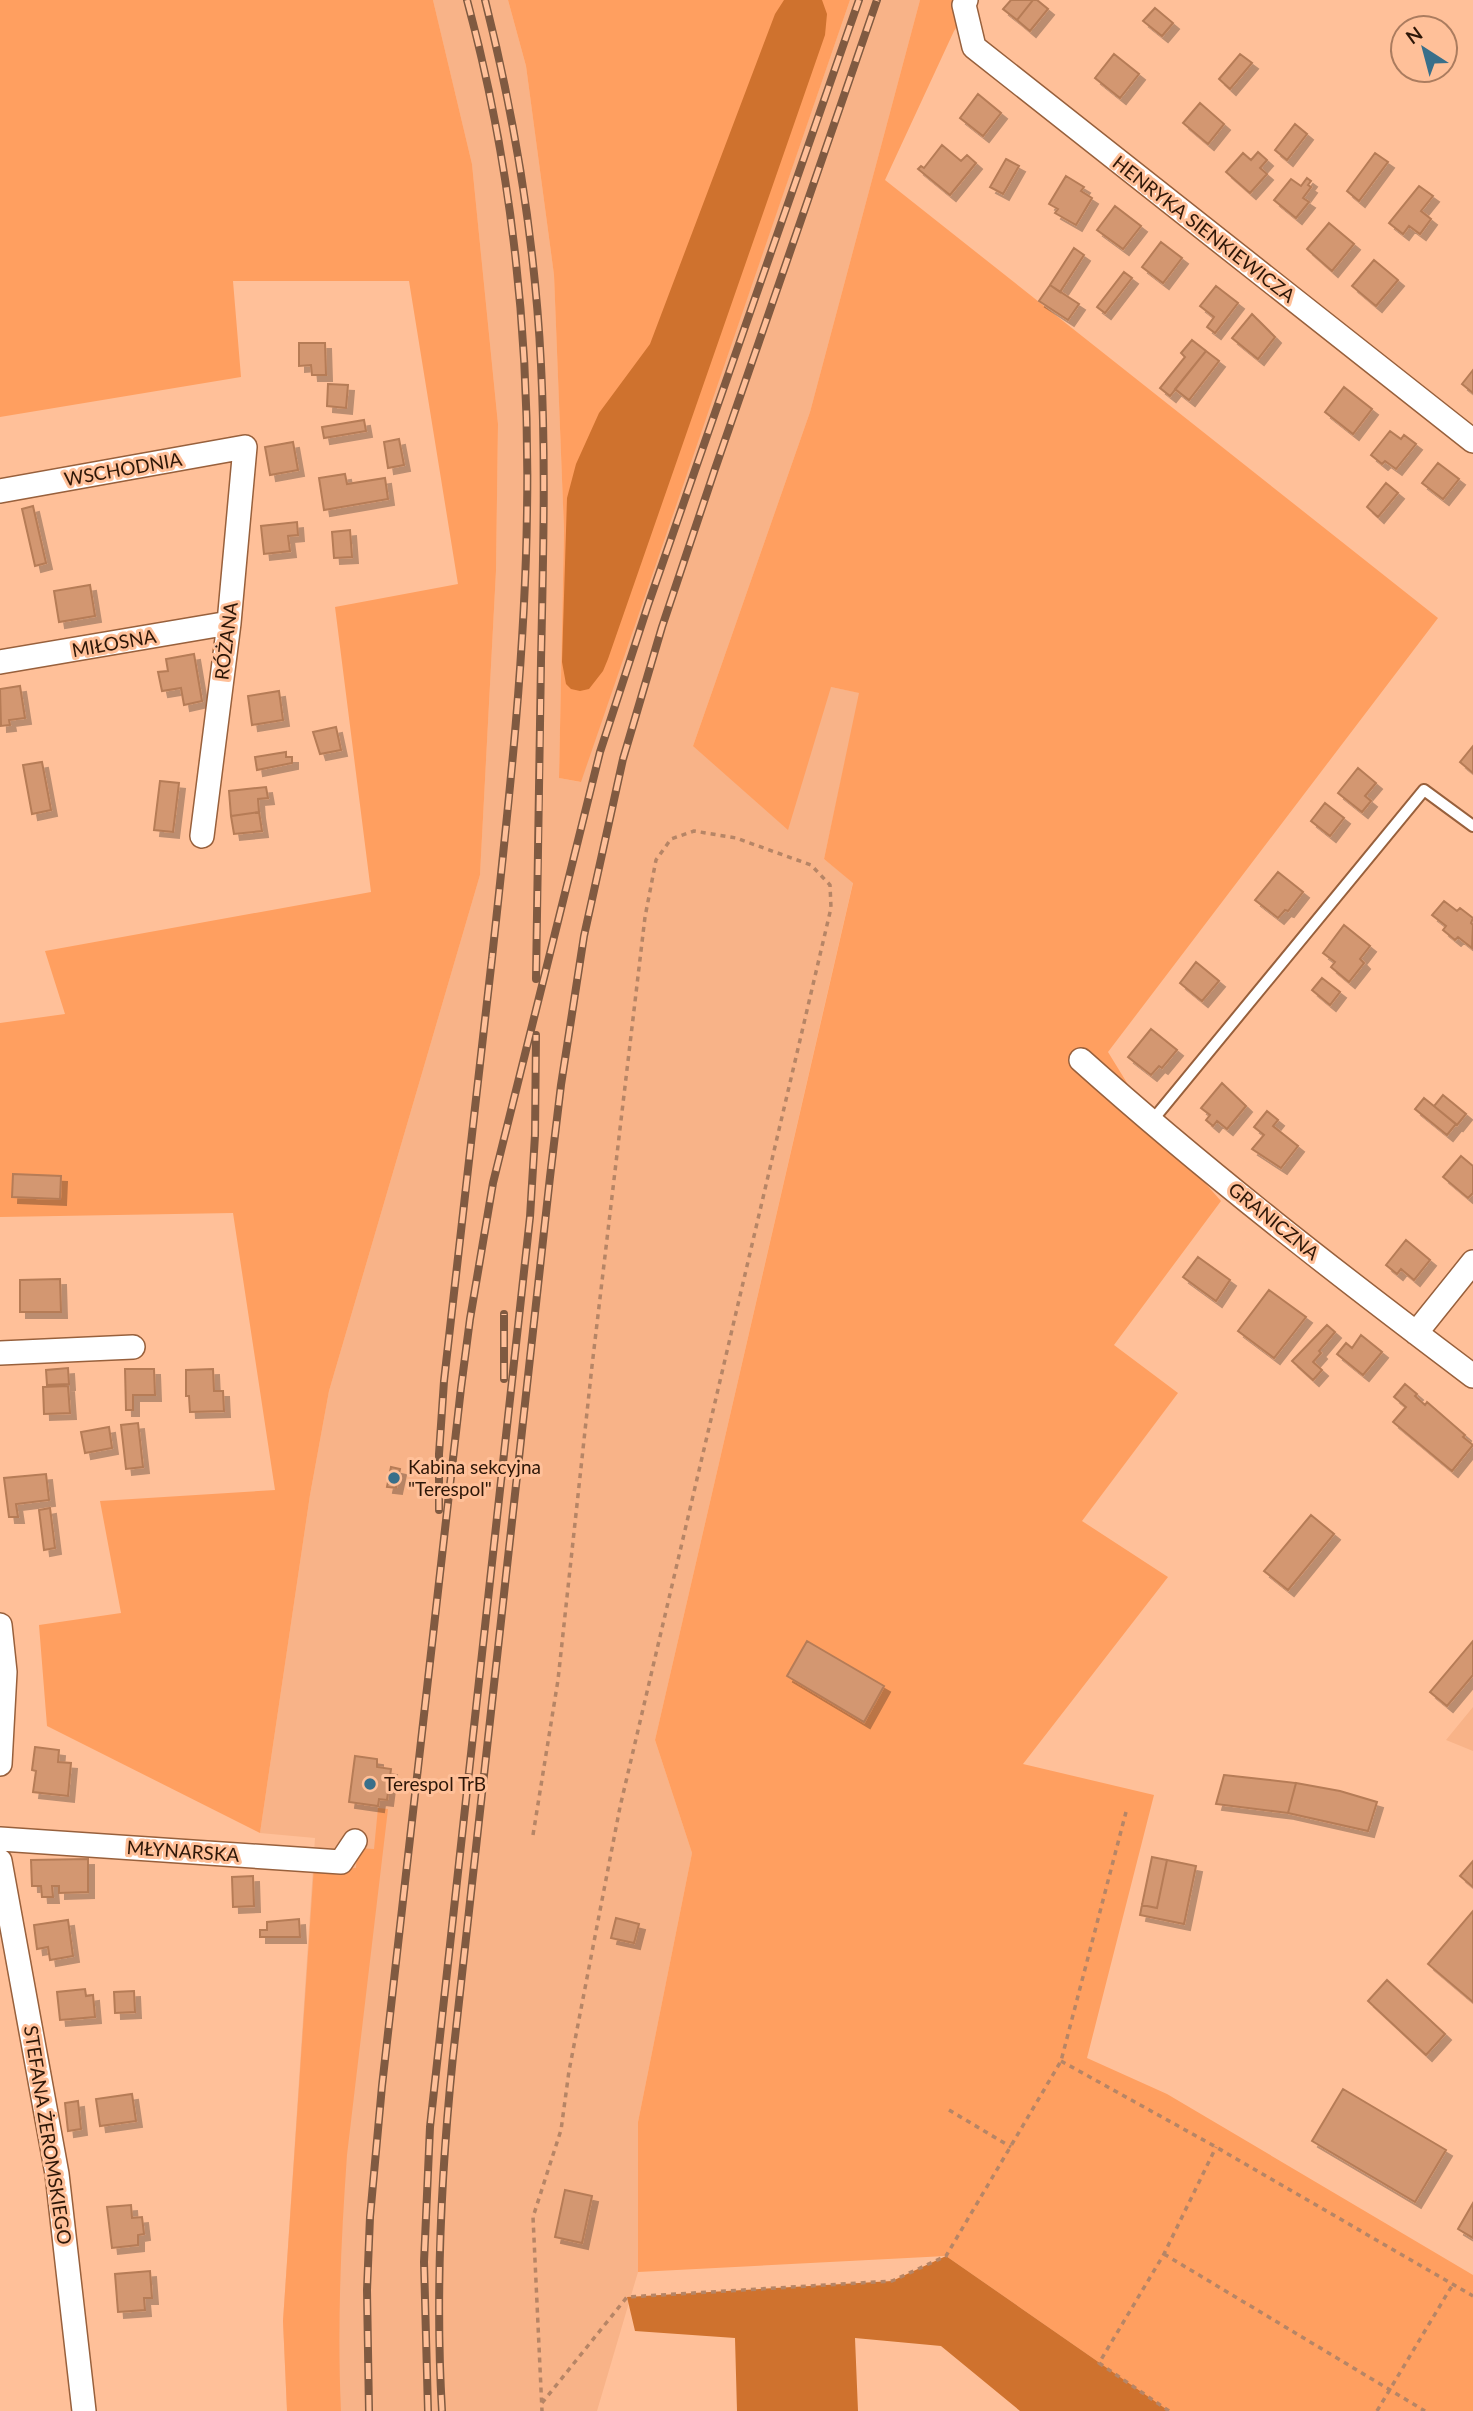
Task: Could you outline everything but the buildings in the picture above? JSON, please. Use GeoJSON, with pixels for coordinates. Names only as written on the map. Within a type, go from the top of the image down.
{"type":"FeatureCollection","features":[{"type":"Feature","properties":{"kind":"street","name":"HENRYKA SIENKIEWICZA"},"geometry":{"type":"LineString","coordinates":[[966,0],[964,5],[974,47],[1473,441]]}},
{"type":"Feature","properties":{"kind":"street","name":"WSCHODNIA"},"geometry":{"type":"LineString","coordinates":[[0,491],[245,447]]}},
{"type":"Feature","properties":{"kind":"street","name":"RÓŻANA"},"geometry":{"type":"LineString","coordinates":[[202,836],[229,623],[245,447]]}},
{"type":"Feature","properties":{"kind":"street","name":"MIŁOSNA"},"geometry":{"type":"LineString","coordinates":[[0,662],[229,623]]}},
{"type":"Feature","properties":{"kind":"street","name":"GRANICZNA"},"geometry":{"type":"LineString","coordinates":[[1081,1060],[1151,1122],[1473,1376]]}},
{"type":"Feature","properties":{"kind":"street"},"geometry":{"type":"LineString","coordinates":[[1416,1333],[1473,1262]]}},
{"type":"Feature","properties":{"kind":"street"},"geometry":{"type":"LineString","coordinates":[[0,1353],[133,1347]]}},
{"type":"Feature","properties":{"kind":"street"},"geometry":{"type":"LineString","coordinates":[[0,1625],[5,1672],[0,1764]]}},
{"type":"Feature","properties":{"kind":"street","name":"MŁYNARSKA"},"geometry":{"type":"LineString","coordinates":[[0,1839],[341,1862],[355,1841]]}},
{"type":"Feature","properties":{"kind":"street","name":"STEFANA ŻEROMSKIEGO"},"geometry":{"type":"LineString","coordinates":[[0,1861],[57,2174],[84,2411]]}},
{"type":"Feature","properties":{"kind":"lane"},"geometry":{"type":"LineString","coordinates":[[1151,1122],[1424,790],[1473,826]]}},
{"type":"Feature","properties":{"kind":"path"},"geometry":{"type":"LineString","coordinates":[[533,1835],[558,1680],[643,930],[656,860],[671,839],[694,831],[736,838],[811,865],[830,885],[831,908],[620,1807],[569,2071],[561,2130],[533,2217],[542,2411]]}},
{"type":"Feature","properties":{"kind":"path"},"geometry":{"type":"LineString","coordinates":[[542,2403],[627,2297],[892,2281],[946,2256],[1061,2061],[1126,1812]]}},
{"type":"Feature","properties":{"kind":"path"},"geometry":{"type":"LineString","coordinates":[[1061,2061],[1473,2296]]}},
{"type":"Feature","properties":{"kind":"path"},"geometry":{"type":"LineString","coordinates":[[949,2110],[1011,2147]]}},
{"type":"Feature","properties":{"kind":"path"},"geometry":{"type":"LineString","coordinates":[[1169,2411],[1100,2362],[1164,2254],[1216,2147]]}},
{"type":"Feature","properties":{"kind":"path"},"geometry":{"type":"LineString","coordinates":[[1164,2254],[1425,2411]]}},
{"type":"Feature","properties":{"kind":"path"},"geometry":{"type":"LineString","coordinates":[[1377,2411],[1453,2284]]}},
{"type":"Feature","properties":{"kind":"shaded area"},"geometry":{"type":"Polygon","coordinates":[[[0,0],[433,0],[472,164],[498,424],[496,571],[480,875],[329,1391],[310,1495],[260,1833],[47,1726],[39,1625],[121,1613],[100,1501],[275,1490],[233,1213],[0,1217],[0,1023],[65,1014],[45,951],[371,892],[335,607],[458,584],[409,281],[233,281],[241,377],[0,417],[0,0]]]}},
{"type":"Feature","properties":{"kind":"shaded area"},"geometry":{"type":"Polygon","coordinates":[[[433,0],[508,0],[526,66],[554,275],[564,530],[559,778],[580,782],[850,0],[920,0],[810,412],[693,746],[831,687],[860,693],[824,859],[853,882],[655,1740],[692,1853],[638,2122],[638,2272],[597,2411],[287,2411],[283,2321],[315,1838],[260,1833],[310,1495],[329,1391],[480,875],[496,571],[498,424],[472,164],[433,0]]]}},
{"type":"Feature","properties":{"kind":"shaded area"},"geometry":{"type":"Polygon","coordinates":[[[508,0],[850,0],[581,782],[559,778],[564,530],[554,275],[526,66],[508,0]]]}},
{"type":"Feature","properties":{"kind":"shaded area"},"geometry":{"type":"Polygon","coordinates":[[[784,0],[822,0],[827,14],[825,35],[608,659],[603,671],[589,689],[571,689],[566,684],[562,662],[567,498],[576,464],[599,413],[650,344],[775,14],[784,0]]]}},
{"type":"Feature","properties":{"kind":"shaded area"},"geometry":{"type":"Polygon","coordinates":[[[920,0],[975,0],[954,31],[885,180],[1438,618],[1108,1052],[1151,1122],[1221,1201],[1114,1345],[1178,1393],[1082,1521],[1168,1577],[1023,1764],[1154,1795],[1087,2058],[1167,2094],[1473,2275],[1473,2411],[1169,2411],[946,2256],[638,2272],[638,2122],[692,1853],[655,1740],[853,883],[824,859],[859,693],[831,687],[788,830],[693,746],[810,412],[920,0]]]}},
{"type":"Feature","properties":{"kind":"shaded area"},"geometry":{"type":"Polygon","coordinates":[[[1473,1707],[1473,1751],[1446,1740],[1473,1707]]]}},
{"type":"Feature","properties":{"kind":"shaded area"},"geometry":{"type":"Polygon","coordinates":[[[378,1808],[388,1809],[347,2155],[340,2283],[341,2411],[287,2411],[283,2321],[314,1866],[356,1868],[357,1848],[374,1849],[378,1808]]]}},
{"type":"Feature","properties":{"kind":"shaded area"},"geometry":{"type":"Polygon","coordinates":[[[946,2256],[1169,2411],[1020,2411],[941,2346],[855,2338],[858,2411],[737,2411],[735,2338],[635,2331],[627,2297],[892,2281],[946,2256]]]}},
{"type":"Feature","properties":{"kind":"railway"},"geometry":{"type":"LineString","coordinates":[[439,1510],[439,1454],[444,1381],[504,847],[515,735],[526,568],[525,383],[515,254],[496,126],[467,0]]}},
{"type":"Feature","properties":{"kind":"railway"},"geometry":{"type":"LineString","coordinates":[[485,0],[506,90],[522,181],[534,273],[541,365],[544,513],[536,979]]}},
{"type":"Feature","properties":{"kind":"railway"},"geometry":{"type":"LineString","coordinates":[[369,2411],[367,2290],[370,2217],[382,2086],[461,1388],[493,1183],[600,752],[648,605],[859,0]]}},
{"type":"Feature","properties":{"kind":"railway"},"geometry":{"type":"LineString","coordinates":[[442,2411],[440,2233],[453,2056],[550,1177],[584,936],[623,759],[662,627],[877,0]]}},
{"type":"Feature","properties":{"kind":"railway"},"geometry":{"type":"LineString","coordinates":[[428,2411],[424,2262],[430,2127],[530,1217],[535,1135],[536,1035]]}},
{"type":"Feature","properties":{"kind":"railway"},"geometry":{"type":"LineString","coordinates":[[504,1314],[504,1379]]}},
{"type":"Feature","properties":{"kind":"place","name":"Kabina sekcyjna \"Terespol\""},"geometry":{"type":"Point","coordinates":[394,1478]}},
{"type":"Feature","properties":{"kind":"place","name":"Terespol TrB"},"geometry":{"type":"Point","coordinates":[370,1784]}}]}
